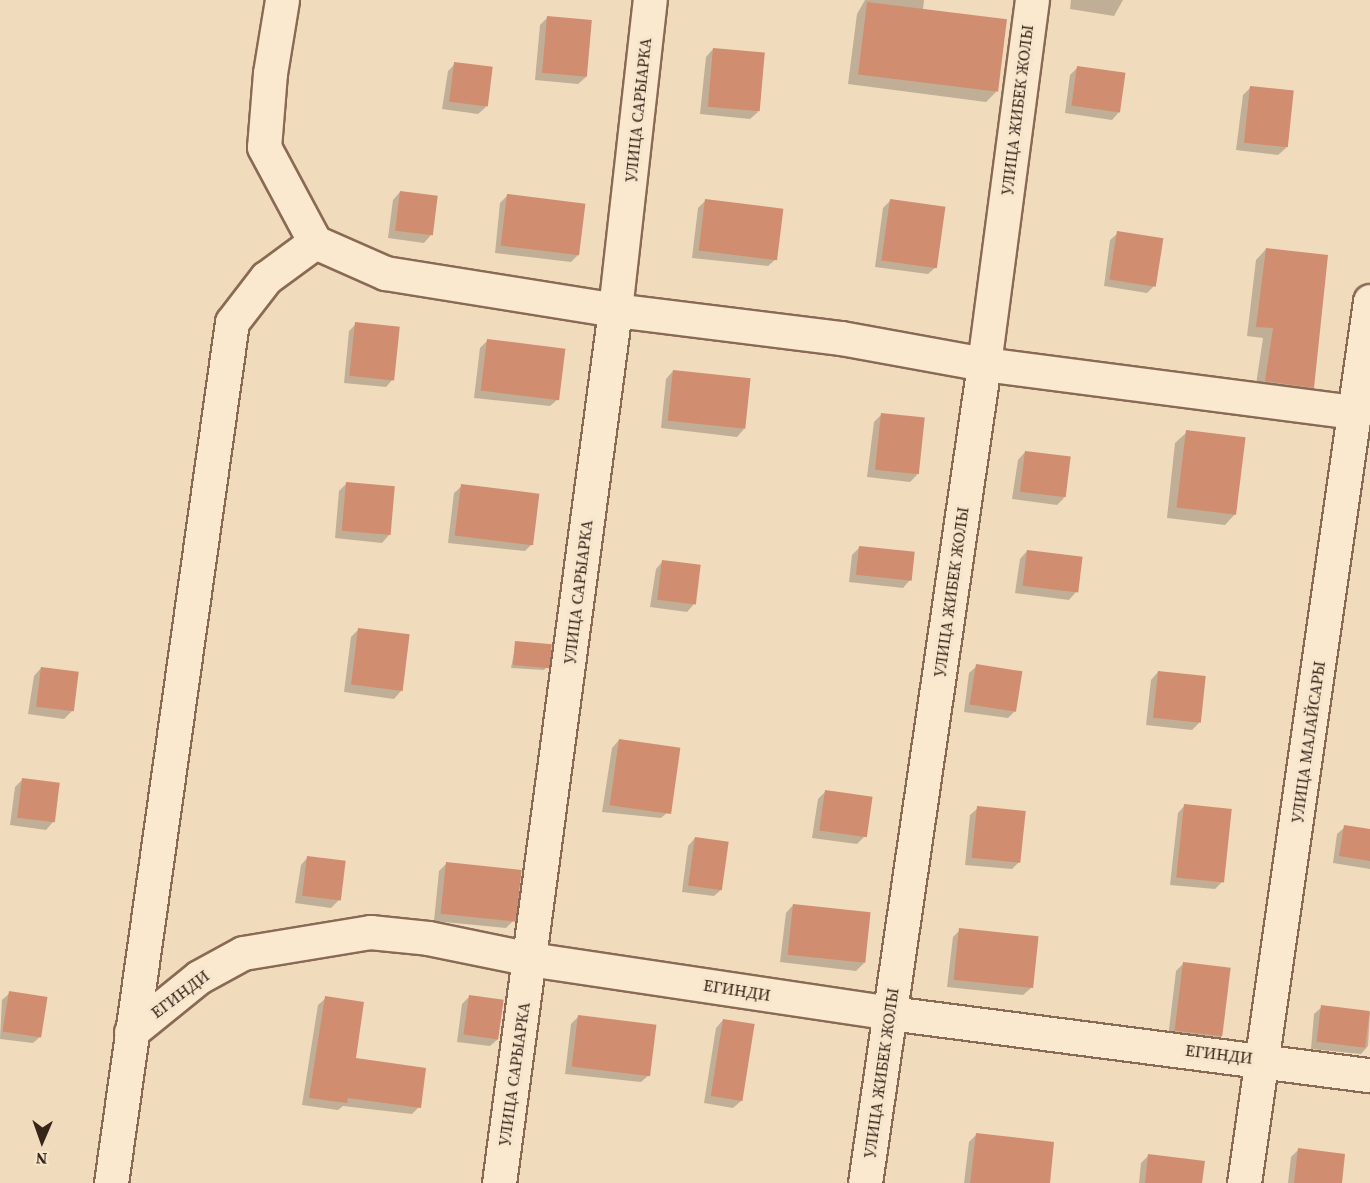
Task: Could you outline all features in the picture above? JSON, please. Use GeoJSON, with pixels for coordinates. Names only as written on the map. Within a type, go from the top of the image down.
{"type":"FeatureCollection","features":[{"type":"Feature","properties":{"kind":"street"},"geometry":{"type":"LineString","coordinates":[[282,0],[270,73],[264,147],[315,242],[385,273],[615,310],[841,338],[984,364],[1356,412]]}},
{"type":"Feature","properties":{"kind":"street","name":"УЛИЦА САРЫАРКА"},"geometry":{"type":"LineString","coordinates":[[499,1183],[615,310],[650,0]]}},
{"type":"Feature","properties":{"kind":"street","name":"УЛИЦА ЖИБЕК ЖОЛЫ"},"geometry":{"type":"LineString","coordinates":[[865,1183],[984,364],[1032,0]]}},
{"type":"Feature","properties":{"kind":"street"},"geometry":{"type":"LineString","coordinates":[[111,1183],[232,322],[266,278],[315,242]]}},
{"type":"Feature","properties":{"kind":"street","name":"УЛИЦА МАЛАЙСАРЫ"},"geometry":{"type":"LineString","coordinates":[[1244,1183],[1356,412],[1370,301]]}},
{"type":"Feature","properties":{"kind":"street","name":"ЕГИНДИ"},"geometry":{"type":"LineString","coordinates":[[131,1032],[199,977],[243,953],[292,943],[370,932],[428,938],[530,959],[890,1013],[1263,1059],[1370,1075]]}},
{"type":"Feature","properties":{"kind":"building"},"geometry":{"type":"Polygon","coordinates":[[[867,2],[1007,19],[998,92],[858,74],[867,2]]]}},
{"type":"Feature","properties":{"kind":"building"},"geometry":{"type":"Polygon","coordinates":[[[547,16],[592,20],[587,77],[542,73],[547,16]]]}},
{"type":"Feature","properties":{"kind":"building"},"geometry":{"type":"Polygon","coordinates":[[[713,48],[765,53],[760,111],[708,107],[713,48]]]}},
{"type":"Feature","properties":{"kind":"building"},"geometry":{"type":"Polygon","coordinates":[[[454,62],[493,67],[488,106],[449,102],[454,62]]]}},
{"type":"Feature","properties":{"kind":"building"},"geometry":{"type":"Polygon","coordinates":[[[1077,66],[1126,73],[1120,112],[1071,106],[1077,66]]]}},
{"type":"Feature","properties":{"kind":"building"},"geometry":{"type":"Polygon","coordinates":[[[1250,86],[1294,91],[1288,147],[1244,143],[1250,86]]]}},
{"type":"Feature","properties":{"kind":"building"},"geometry":{"type":"Polygon","coordinates":[[[400,191],[438,196],[433,235],[395,231],[400,191]]]}},
{"type":"Feature","properties":{"kind":"building"},"geometry":{"type":"Polygon","coordinates":[[[507,194],[585,204],[579,255],[501,246],[507,194]]]}},
{"type":"Feature","properties":{"kind":"building"},"geometry":{"type":"Polygon","coordinates":[[[705,199],[783,209],[777,260],[699,251],[705,199]]]}},
{"type":"Feature","properties":{"kind":"building"},"geometry":{"type":"Polygon","coordinates":[[[890,199],[945,207],[937,268],[881,260],[890,199]]]}},
{"type":"Feature","properties":{"kind":"building"},"geometry":{"type":"Polygon","coordinates":[[[1117,231],[1163,238],[1156,287],[1109,279],[1117,231]]]}},
{"type":"Feature","properties":{"kind":"building"},"geometry":{"type":"Polygon","coordinates":[[[1266,248],[1328,255],[1314,388],[1265,381],[1273,328],[1256,327],[1266,248]]]}},
{"type":"Feature","properties":{"kind":"building"},"geometry":{"type":"Polygon","coordinates":[[[355,322],[400,327],[394,380],[349,376],[355,322]]]}},
{"type":"Feature","properties":{"kind":"building"},"geometry":{"type":"Polygon","coordinates":[[[487,339],[565,349],[559,400],[481,391],[487,339]]]}},
{"type":"Feature","properties":{"kind":"building"},"geometry":{"type":"Polygon","coordinates":[[[673,370],[751,378],[745,429],[668,421],[673,370]]]}},
{"type":"Feature","properties":{"kind":"building"},"geometry":{"type":"Polygon","coordinates":[[[881,413],[925,418],[919,474],[875,470],[881,413]]]}},
{"type":"Feature","properties":{"kind":"building"},"geometry":{"type":"Polygon","coordinates":[[[1186,430],[1246,437],[1236,515],[1176,507],[1186,430]]]}},
{"type":"Feature","properties":{"kind":"building"},"geometry":{"type":"Polygon","coordinates":[[[1025,451],[1071,457],[1066,497],[1020,492],[1025,451]]]}},
{"type":"Feature","properties":{"kind":"building"},"geometry":{"type":"Polygon","coordinates":[[[346,482],[395,486],[391,535],[342,531],[346,482]]]}},
{"type":"Feature","properties":{"kind":"building"},"geometry":{"type":"Polygon","coordinates":[[[461,484],[539,494],[533,545],[455,536],[461,484]]]}},
{"type":"Feature","properties":{"kind":"building"},"geometry":{"type":"Polygon","coordinates":[[[859,546],[915,552],[912,581],[856,575],[859,546]]]}},
{"type":"Feature","properties":{"kind":"building"},"geometry":{"type":"Polygon","coordinates":[[[1027,550],[1083,557],[1078,593],[1023,586],[1027,550]]]}},
{"type":"Feature","properties":{"kind":"building"},"geometry":{"type":"Polygon","coordinates":[[[662,560],[701,565],[696,604],[657,600],[662,560]]]}},
{"type":"Feature","properties":{"kind":"building"},"geometry":{"type":"Polygon","coordinates":[[[358,628],[410,634],[403,691],[351,685],[358,628]]]}},
{"type":"Feature","properties":{"kind":"building"},"geometry":{"type":"Polygon","coordinates":[[[515,641],[552,644],[550,668],[513,665],[515,641]]]}},
{"type":"Feature","properties":{"kind":"building"},"geometry":{"type":"Polygon","coordinates":[[[976,664],[1022,671],[1016,712],[970,704],[976,664]]]}},
{"type":"Feature","properties":{"kind":"building"},"geometry":{"type":"Polygon","coordinates":[[[41,667],[79,672],[74,711],[36,707],[41,667]]]}},
{"type":"Feature","properties":{"kind":"building"},"geometry":{"type":"Polygon","coordinates":[[[1158,671],[1206,676],[1201,723],[1153,718],[1158,671]]]}},
{"type":"Feature","properties":{"kind":"building"},"geometry":{"type":"Polygon","coordinates":[[[619,739],[680,748],[671,814],[610,805],[619,739]]]}},
{"type":"Feature","properties":{"kind":"building"},"geometry":{"type":"Polygon","coordinates":[[[22,778],[60,783],[55,822],[17,818],[22,778]]]}},
{"type":"Feature","properties":{"kind":"building"},"geometry":{"type":"Polygon","coordinates":[[[825,790],[873,797],[867,837],[819,831],[825,790]]]}},
{"type":"Feature","properties":{"kind":"building"},"geometry":{"type":"Polygon","coordinates":[[[1184,804],[1232,809],[1224,883],[1176,878],[1184,804]]]}},
{"type":"Feature","properties":{"kind":"building"},"geometry":{"type":"Polygon","coordinates":[[[977,806],[1026,811],[1020,863],[972,858],[977,806]]]}},
{"type":"Feature","properties":{"kind":"building"},"geometry":{"type":"Polygon","coordinates":[[[1344,825],[1370,829],[1370,861],[1339,856],[1344,825]]]}},
{"type":"Feature","properties":{"kind":"building"},"geometry":{"type":"Polygon","coordinates":[[[695,837],[729,842],[722,890],[688,886],[695,837]]]}},
{"type":"Feature","properties":{"kind":"building"},"geometry":{"type":"Polygon","coordinates":[[[307,856],[346,861],[341,900],[302,896],[307,856]]]}},
{"type":"Feature","properties":{"kind":"building"},"geometry":{"type":"Polygon","coordinates":[[[446,862],[522,870],[516,922],[441,914],[446,862]]]}},
{"type":"Feature","properties":{"kind":"building"},"geometry":{"type":"Polygon","coordinates":[[[793,904],[871,912],[865,963],[788,955],[793,904]]]}},
{"type":"Feature","properties":{"kind":"building"},"geometry":{"type":"Polygon","coordinates":[[[959,928],[1039,936],[1033,988],[954,980],[959,928]]]}},
{"type":"Feature","properties":{"kind":"building"},"geometry":{"type":"Polygon","coordinates":[[[1183,962],[1231,968],[1222,1036],[1175,1030],[1183,962]]]}},
{"type":"Feature","properties":{"kind":"building"},"geometry":{"type":"Polygon","coordinates":[[[9,991],[48,997],[41,1038],[3,1031],[9,991]]]}},
{"type":"Feature","properties":{"kind":"building"},"geometry":{"type":"Polygon","coordinates":[[[469,995],[504,1000],[498,1039],[463,1035],[469,995]]]}},
{"type":"Feature","properties":{"kind":"building"},"geometry":{"type":"Polygon","coordinates":[[[325,996],[364,1002],[356,1058],[426,1068],[421,1108],[348,1098],[347,1103],[309,1098],[325,996]]]}},
{"type":"Feature","properties":{"kind":"building"},"geometry":{"type":"Polygon","coordinates":[[[1321,1005],[1370,1011],[1365,1048],[1316,1042],[1321,1005]]]}},
{"type":"Feature","properties":{"kind":"building"},"geometry":{"type":"Polygon","coordinates":[[[578,1015],[656,1025],[650,1076],[572,1067],[578,1015]]]}},
{"type":"Feature","properties":{"kind":"building"},"geometry":{"type":"Polygon","coordinates":[[[723,1019],[755,1024],[742,1101],[711,1096],[723,1019]]]}},
{"type":"Feature","properties":{"kind":"building"},"geometry":{"type":"Polygon","coordinates":[[[976,1133],[1054,1142],[1050,1183],[970,1183],[976,1133]]]}},
{"type":"Feature","properties":{"kind":"building"},"geometry":{"type":"Polygon","coordinates":[[[1298,1148],[1345,1154],[1342,1183],[1294,1183],[1298,1148]]]}},
{"type":"Feature","properties":{"kind":"building"},"geometry":{"type":"Polygon","coordinates":[[[1148,1154],[1205,1161],[1202,1183],[1145,1183],[1148,1154]]]}}]}
